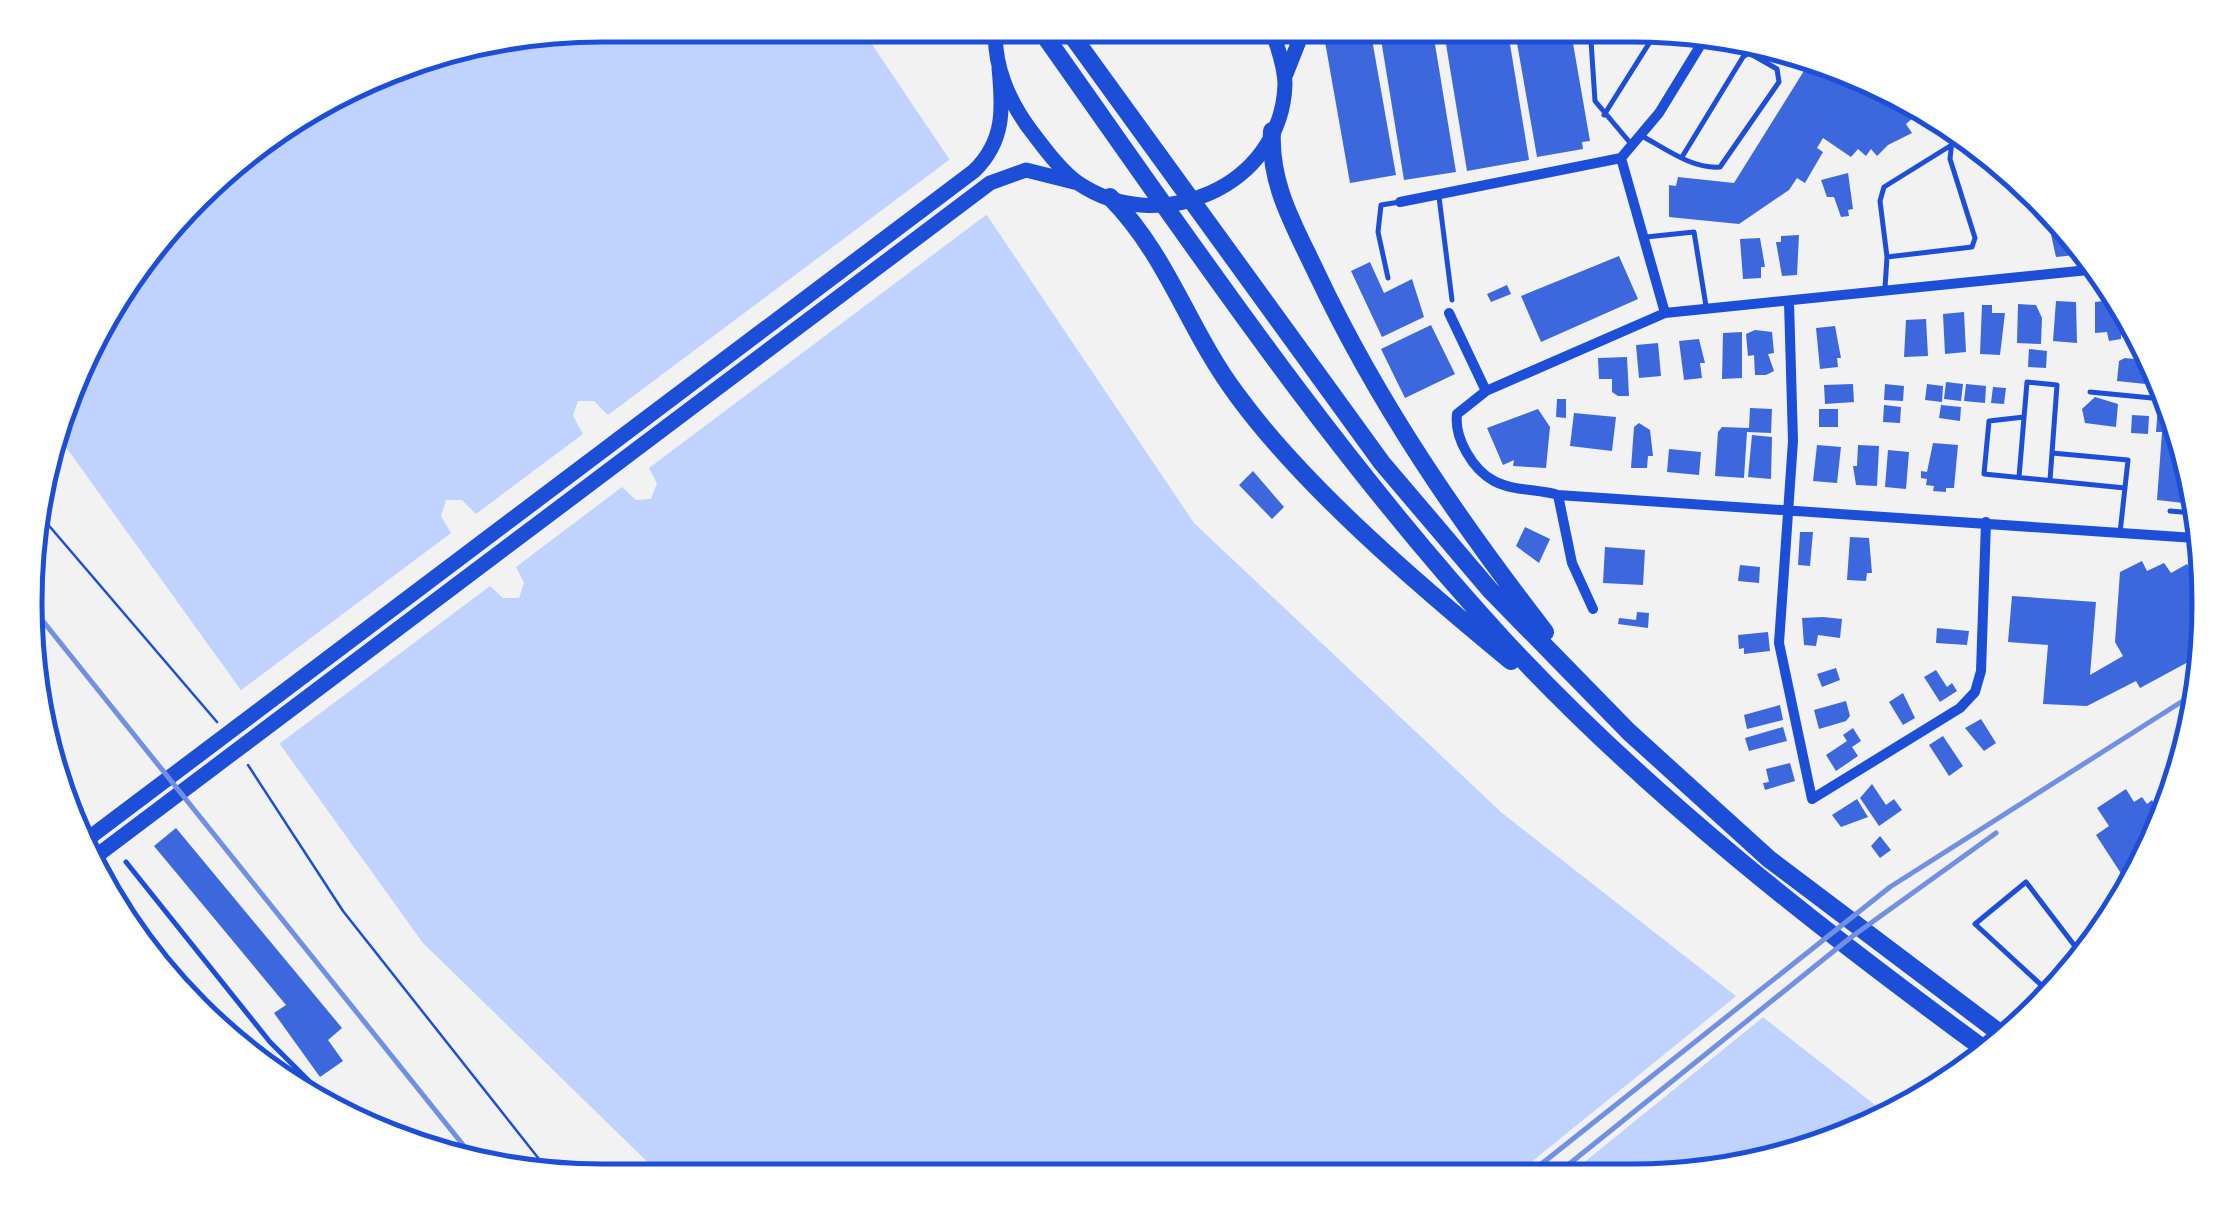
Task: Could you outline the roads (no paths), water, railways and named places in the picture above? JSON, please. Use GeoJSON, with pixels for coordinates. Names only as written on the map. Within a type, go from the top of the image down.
{"type":"FeatureCollection","features":[{"type":"Feature","properties":{"kind":"highway"},"geometry":{"type":"LineString","coordinates":[[1048,42],[1367,481],[1504,640],[1573,711]]}},
{"type":"Feature","properties":{"kind":"highway"},"geometry":{"type":"LineString","coordinates":[[1076,42],[1382,463],[1490,590],[1597,699],[1769,859],[1995,1029]]}},
{"type":"Feature","properties":{"kind":"highway"},"geometry":{"type":"LineString","coordinates":[[1272,131],[1277,186],[1372,385],[1459,520],[1597,699]]}},
{"type":"Feature","properties":{"kind":"highway"},"geometry":{"type":"LineString","coordinates":[[1110,197],[1153,246],[1209,354],[1282,450],[1477,633],[1573,711],[1787,902],[1977,1044]]}},
{"type":"Feature","properties":{"kind":"main road"},"geometry":{"type":"LineString","coordinates":[[93,834],[986,158],[1002,118],[997,42]]}},
{"type":"Feature","properties":{"kind":"main road"},"geometry":{"type":"LineString","coordinates":[[1274,42],[1285,83]]}},
{"type":"Feature","properties":{"kind":"main road"},"geometry":{"type":"LineString","coordinates":[[101,852],[1000,176],[1035,170],[1144,207],[1197,200],[1241,174],[1272,131],[1296,42]]}},
{"type":"Feature","properties":{"kind":"main road"},"geometry":{"type":"LineString","coordinates":[[999,68],[1024,122],[1078,183]]}},
{"type":"Feature","properties":{"kind":"street"},"geometry":{"type":"LineString","coordinates":[[1400,202],[1621,158],[1642,136],[1699,47]]}},
{"type":"Feature","properties":{"kind":"street"},"geometry":{"type":"LineString","coordinates":[[1621,158],[1665,313]]}},
{"type":"Feature","properties":{"kind":"street"},"geometry":{"type":"LineString","coordinates":[[2082,271],[1885,294],[1665,313],[1486,391],[1460,410],[1456,428],[1469,455],[1497,482],[1558,494],[2188,537]]}},
{"type":"Feature","properties":{"kind":"street"},"geometry":{"type":"LineString","coordinates":[[1789,302],[1793,422],[1780,660],[1812,799],[1960,708],[1975,692],[1980,670],[1986,522]]}},
{"type":"Feature","properties":{"kind":"street"},"geometry":{"type":"LineString","coordinates":[[1449,313],[1486,391]]}},
{"type":"Feature","properties":{"kind":"street"},"geometry":{"type":"LineString","coordinates":[[1558,494],[1572,563],[1593,608]]}},
{"type":"Feature","properties":{"kind":"lane"},"geometry":{"type":"LineString","coordinates":[[1591,42],[1595,101],[1633,147]]}},
{"type":"Feature","properties":{"kind":"lane"},"geometry":{"type":"LineString","coordinates":[[1604,115],[1649,43]]}},
{"type":"Feature","properties":{"kind":"lane"},"geometry":{"type":"LineString","coordinates":[[1682,158],[1742,56],[1747,55]]}},
{"type":"Feature","properties":{"kind":"lane"},"geometry":{"type":"LineString","coordinates":[[1642,136],[1710,168],[1728,160],[1779,82],[1776,69],[1753,56]]}},
{"type":"Feature","properties":{"kind":"lane"},"geometry":{"type":"LineString","coordinates":[[1887,258],[1972,247],[1975,238],[1950,143]]}},
{"type":"Feature","properties":{"kind":"lane"},"geometry":{"type":"LineString","coordinates":[[1885,294],[1887,258],[1880,201],[1884,187],[1950,146]]}},
{"type":"Feature","properties":{"kind":"lane"},"geometry":{"type":"LineString","coordinates":[[1439,194],[1452,300]]}},
{"type":"Feature","properties":{"kind":"lane"},"geometry":{"type":"LineString","coordinates":[[1388,278],[1378,232],[1381,205],[1400,202]]}},
{"type":"Feature","properties":{"kind":"lane"},"geometry":{"type":"LineString","coordinates":[[1644,237],[1694,232],[1707,309]]}},
{"type":"Feature","properties":{"kind":"lane"},"geometry":{"type":"LineString","coordinates":[[2019,477],[2027,382],[2057,385],[2050,480]]}},
{"type":"Feature","properties":{"kind":"lane"},"geometry":{"type":"LineString","coordinates":[[2090,392],[2152,398]]}},
{"type":"Feature","properties":{"kind":"lane"},"geometry":{"type":"LineString","coordinates":[[2024,417],[1989,421],[1984,474],[2125,488]]}},
{"type":"Feature","properties":{"kind":"lane"},"geometry":{"type":"LineString","coordinates":[[2052,453],[2128,460],[2120,532]]}},
{"type":"Feature","properties":{"kind":"lane"},"geometry":{"type":"LineString","coordinates":[[2170,510],[2184,512]]}},
{"type":"Feature","properties":{"kind":"lane"},"geometry":{"type":"LineString","coordinates":[[126,862],[270,1042],[305,1077]]}},
{"type":"Feature","properties":{"kind":"lane"},"geometry":{"type":"LineString","coordinates":[[2038,988],[1974,924],[2026,882],[2075,946]]}},
{"type":"Feature","properties":{"kind":"water"},"geometry":{"type":"Polygon","coordinates":[[[603,42],[870,42],[1194,523],[1502,813],[1877,1107],[1811,1134],[1740,1153],[1631,1164],[650,1164],[423,943],[65,446],[100,355],[158,262],[233,182],[292,137],[389,85],[458,62],[530,47],[603,42]]]}},
{"type":"Feature","properties":{"kind":"railway"},"geometry":{"type":"LineString","coordinates":[[43,621],[463,1145]]}},
{"type":"Feature","properties":{"kind":"railway"},"geometry":{"type":"LineString","coordinates":[[1541,1164],[1890,887],[2183,701]]}},
{"type":"Feature","properties":{"kind":"railway"},"geometry":{"type":"LineString","coordinates":[[1569,1164],[1850,938],[1996,833]]}}]}
